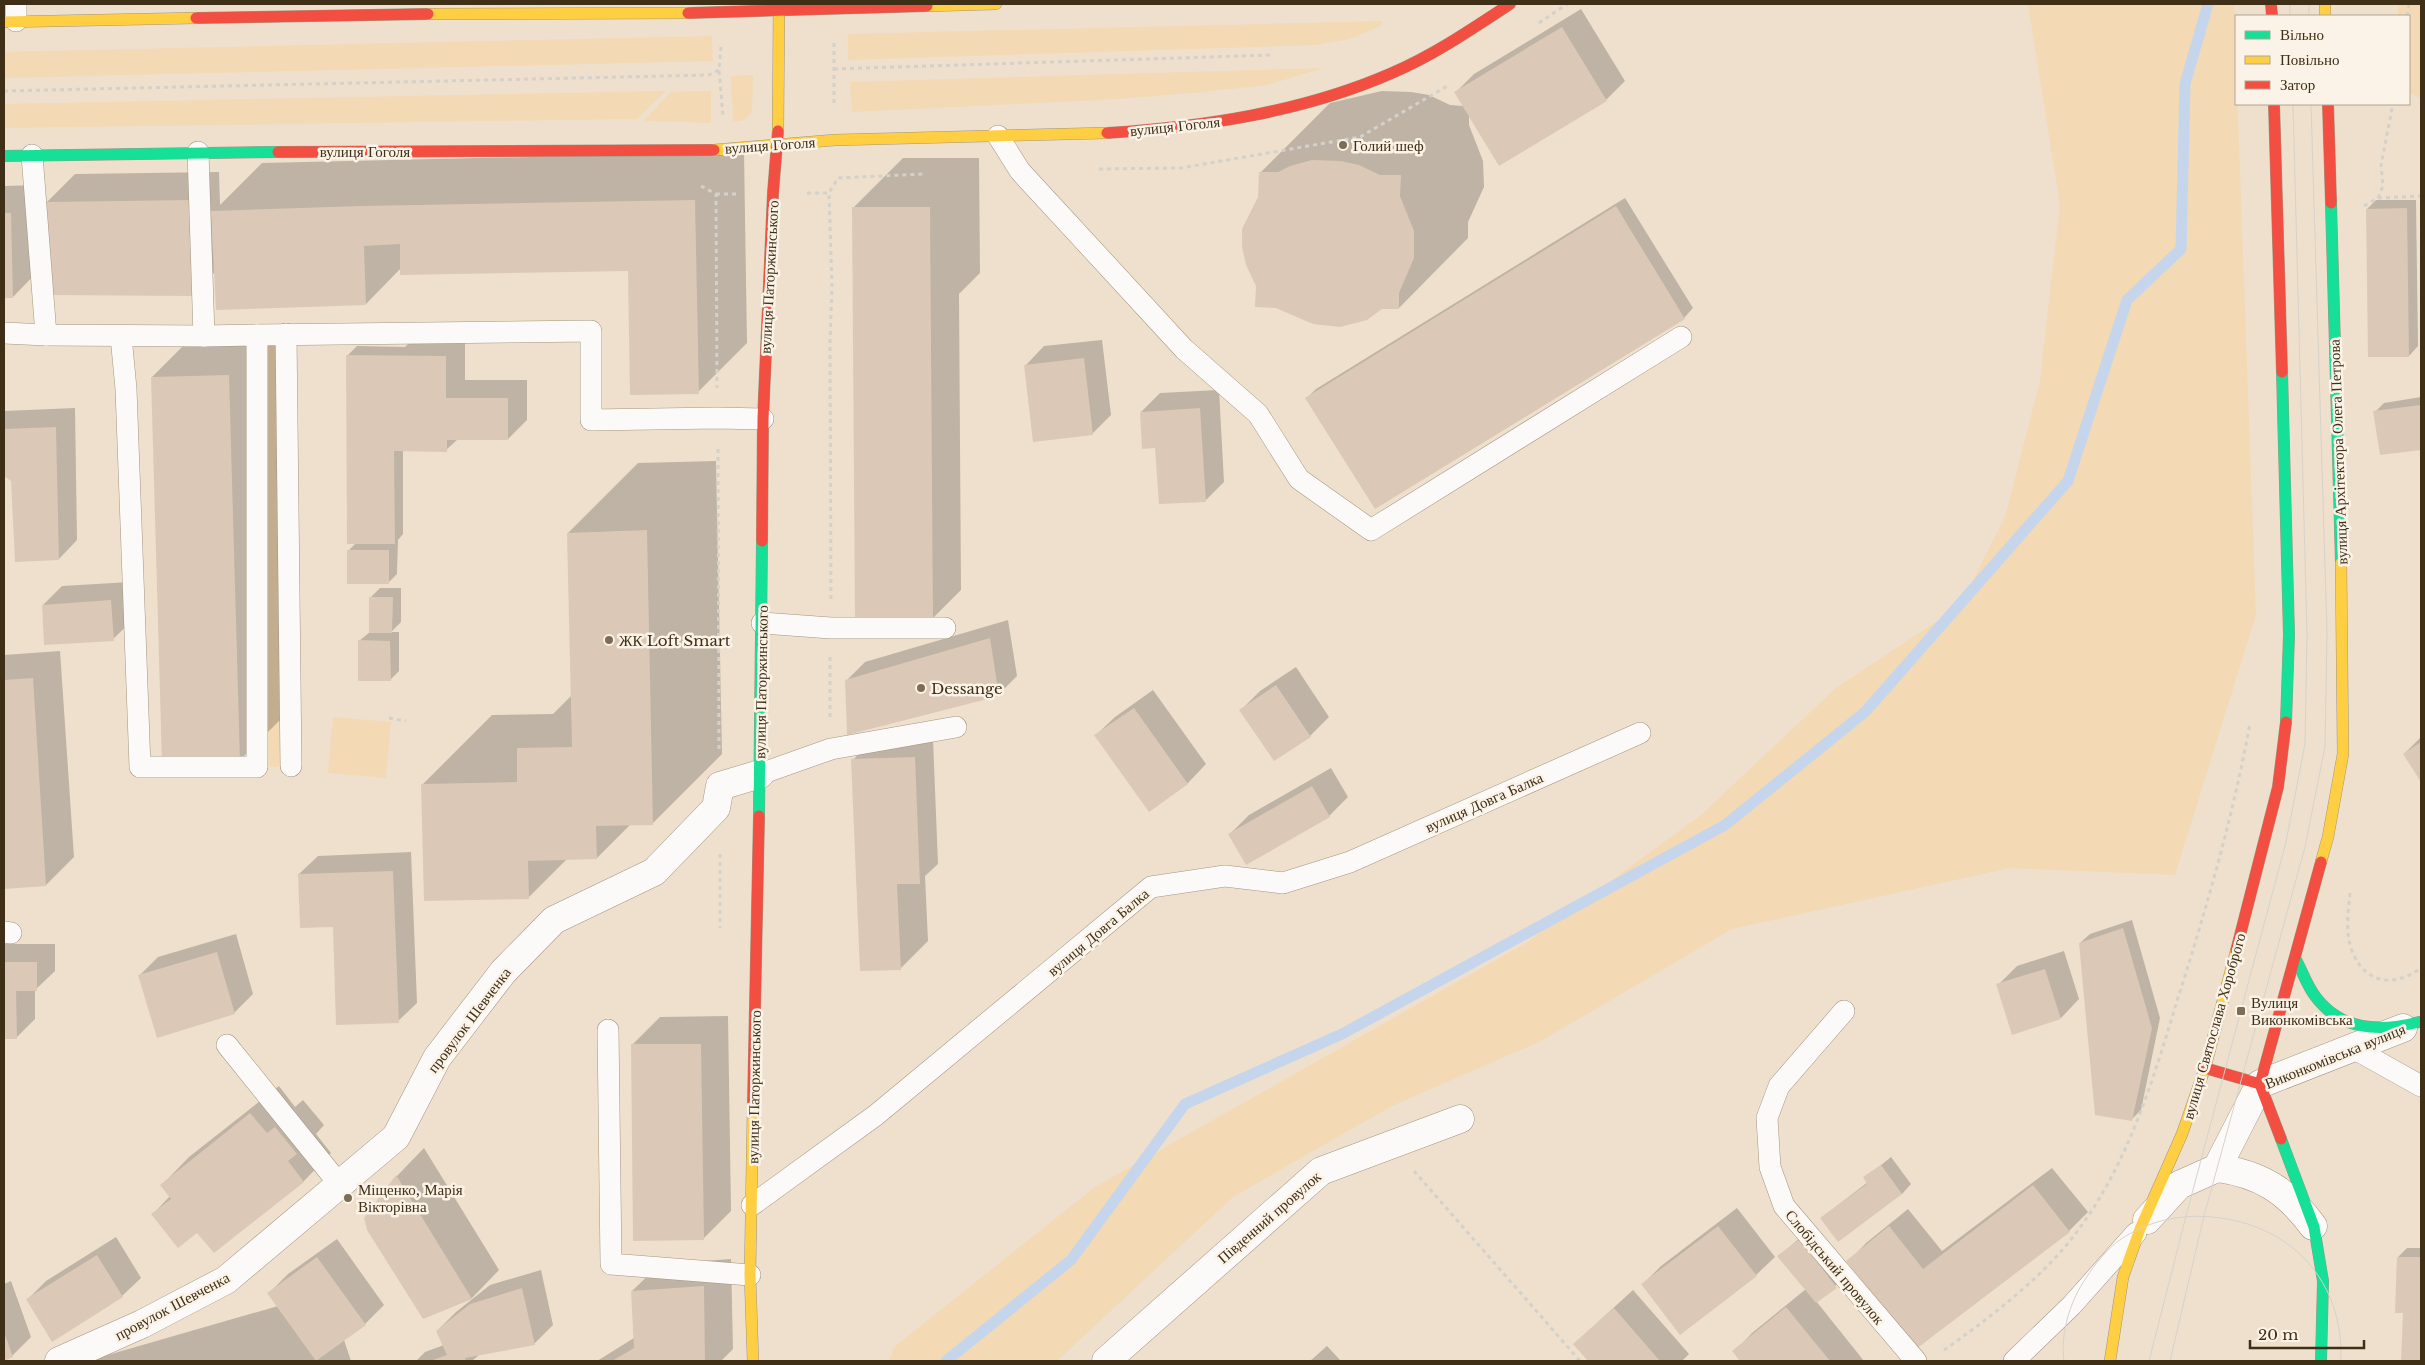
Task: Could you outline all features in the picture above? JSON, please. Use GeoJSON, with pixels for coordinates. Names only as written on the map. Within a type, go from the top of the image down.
{"type":"FeatureCollection","features":[{"type":"Feature","properties":{"kind":"main road"},"geometry":{"type":"LineString","coordinates":[[12,16],[134,11],[395,9],[721,13],[779,7],[996,4]]}},
{"type":"Feature","properties":{"kind":"main road","name":"вулиця Гоголя"},"geometry":{"type":"LineString","coordinates":[[4,156],[198,152],[698,150],[778,143],[1135,131],[1242,118],[1337,94],[1380,78],[1456,39],[1510,4]]}},
{"type":"Feature","properties":{"kind":"main road","name":"вулиця Паторжинського"},"geometry":{"type":"LineString","coordinates":[[753,1361],[750,1275],[760,774],[763,419],[773,193],[778,143],[779,7]]}},
{"type":"Feature","properties":{"kind":"main road","name":"вулиця Святослава Хороброго"},"geometry":{"type":"LineString","coordinates":[[2110,1361],[2123,1277],[2140,1229],[2182,1134],[2205,1068],[2267,834],[2278,788],[2285,742],[2289,635],[2274,105]]}},
{"type":"Feature","properties":{"kind":"main road","name":"вулиця Архітектора Олега Петрова"},"geometry":{"type":"LineString","coordinates":[[2296,958],[2328,837],[2343,754],[2344,709],[2328,105]]}},
{"type":"Feature","properties":{"kind":"main road"},"geometry":{"type":"LineString","coordinates":[[2296,958],[2315,996],[2334,1016],[2358,1028],[2379,1030],[2397,1029],[2420,1021]]}},
{"type":"Feature","properties":{"kind":"main road"},"geometry":{"type":"LineString","coordinates":[[2296,958],[2260,1084],[2314,1227],[2323,1282],[2320,1361]]}},
{"type":"Feature","properties":{"kind":"main road"},"geometry":{"type":"LineString","coordinates":[[2205,1068],[2260,1084]]}},
{"type":"Feature","properties":{"kind":"street","name":"провулок Шевченка"},"geometry":{"type":"LineString","coordinates":[[59,1361],[142,1324],[226,1280],[340,1185],[396,1137],[437,1058],[503,972],[554,920],[654,872],[716,808],[720,786],[760,774]]}},
{"type":"Feature","properties":{"kind":"street","name":"Виконкомівська вулиця"},"geometry":{"type":"LineString","coordinates":[[2217,1168],[2260,1084],[2420,1021]]}},
{"type":"Feature","properties":{"kind":"street","name":"Південний провулок"},"geometry":{"type":"LineString","coordinates":[[1106,1361],[1321,1171],[1460,1119]]}},
{"type":"Feature","properties":{"kind":"street"},"geometry":{"type":"LineString","coordinates":[[2140,1229],[2179,1185],[2217,1168],[2242,1171],[2263,1180],[2299,1208],[2314,1227]]}},
{"type":"Feature","properties":{"kind":"lane"},"geometry":{"type":"LineString","coordinates":[[998,136],[1020,171],[1184,349],[1258,414],[1299,479],[1371,530],[1682,337]]}},
{"type":"Feature","properties":{"kind":"lane"},"geometry":{"type":"LineString","coordinates":[[198,152],[204,336]]}},
{"type":"Feature","properties":{"kind":"lane"},"geometry":{"type":"LineString","coordinates":[[32,155],[46,335]]}},
{"type":"Feature","properties":{"kind":"lane"},"geometry":{"type":"LineString","coordinates":[[4,333],[204,336],[592,332],[591,420],[763,419]]}},
{"type":"Feature","properties":{"kind":"lane"},"geometry":{"type":"LineString","coordinates":[[286,334],[291,766]]}},
{"type":"Feature","properties":{"kind":"lane"},"geometry":{"type":"LineString","coordinates":[[121,336],[126,389],[140,767],[257,767],[257,335]]}},
{"type":"Feature","properties":{"kind":"lane"},"geometry":{"type":"LineString","coordinates":[[762,623],[831,628],[945,628]]}},
{"type":"Feature","properties":{"kind":"lane"},"geometry":{"type":"LineString","coordinates":[[760,774],[831,749],[956,727]]}},
{"type":"Feature","properties":{"kind":"lane","name":"вулиця Довга Балка"},"geometry":{"type":"LineString","coordinates":[[752,1205],[876,1115],[1151,887],[1225,876],[1283,883],[1350,862],[1640,732]]}},
{"type":"Feature","properties":{"kind":"lane","name":"Слобідський провулок"},"geometry":{"type":"LineString","coordinates":[[1844,1011],[1779,1086],[1767,1118],[1770,1168],[1784,1206],[1916,1361]]}},
{"type":"Feature","properties":{"kind":"lane"},"geometry":{"type":"LineString","coordinates":[[608,1030],[612,1264],[750,1275]]}},
{"type":"Feature","properties":{"kind":"lane"},"geometry":{"type":"LineString","coordinates":[[227,1045],[340,1185]]}},
{"type":"Feature","properties":{"kind":"lane"},"geometry":{"type":"LineString","coordinates":[[2353,1048],[2421,1086]]}},
{"type":"Feature","properties":{"kind":"lane"},"geometry":{"type":"LineString","coordinates":[[2014,1361],[2072,1305],[2140,1229]]}},
{"type":"Feature","properties":{"kind":"path"},"geometry":{"type":"LineString","coordinates":[[721,45],[719,70],[723,116]]}},
{"type":"Feature","properties":{"kind":"path"},"geometry":{"type":"LineString","coordinates":[[834,69],[1272,55]]}},
{"type":"Feature","properties":{"kind":"path"},"geometry":{"type":"LineString","coordinates":[[4,91],[709,76],[719,70]]}},
{"type":"Feature","properties":{"kind":"path"},"geometry":{"type":"LineString","coordinates":[[833,82],[834,108]]}},
{"type":"Feature","properties":{"kind":"path"},"geometry":{"type":"LineString","coordinates":[[2378,198],[2383,186],[2381,165],[2393,105]]}},
{"type":"Feature","properties":{"kind":"path"},"geometry":{"type":"LineString","coordinates":[[2360,213],[2365,205],[2378,198],[2421,196]]}},
{"type":"Feature","properties":{"kind":"path"},"geometry":{"type":"LineString","coordinates":[[831,628],[830,343],[832,286]]}},
{"type":"Feature","properties":{"kind":"path"},"geometry":{"type":"LineString","coordinates":[[829,676],[831,749]]}},
{"type":"Feature","properties":{"kind":"path"},"geometry":{"type":"LineString","coordinates":[[1941,1352],[2040,1274],[2079,1230],[2113,1174],[2144,1109],[2191,959],[2226,832],[2251,713]]}},
{"type":"Feature","properties":{"kind":"path"},"geometry":{"type":"LineString","coordinates":[[389,718],[406,721]]}},
{"type":"Feature","properties":{"kind":"path"},"geometry":{"type":"LineString","coordinates":[[1391,1145],[1580,1361]]}},
{"type":"Feature","properties":{"kind":"shaded area"},"geometry":{"type":"Polygon","coordinates":[[[2028,4],[2234,4],[2235,105],[2238,105],[2256,615],[2175,875],[2010,868],[1732,929],[1541,1041],[1392,1106],[1233,1197],[1057,1361],[889,1361],[894,1347],[1095,1187],[1526,943],[1701,815],[1836,688],[1960,606],[2005,517],[2040,381],[2060,205],[2028,4]]]}},
{"type":"Feature","properties":{"kind":"shaded area"},"geometry":{"type":"Polygon","coordinates":[[[2398,4],[2421,4],[2421,99],[2410,93],[2410,15],[2398,15],[2398,4]]]}},
{"type":"Feature","properties":{"kind":"shaded area"},"geometry":{"type":"Polygon","coordinates":[[[1382,21],[1381,26],[1350,39],[1316,45],[848,60],[848,34],[1382,21]]]}},
{"type":"Feature","properties":{"kind":"shaded area"},"geometry":{"type":"Polygon","coordinates":[[[712,36],[713,61],[4,78],[4,52],[712,36]]]}},
{"type":"Feature","properties":{"kind":"shaded area"},"geometry":{"type":"Polygon","coordinates":[[[1324,68],[1267,85],[1203,92],[1119,99],[852,112],[850,82],[1324,68]]]}},
{"type":"Feature","properties":{"kind":"shaded area"},"geometry":{"type":"Polygon","coordinates":[[[753,75],[752,112],[744,120],[733,122],[731,76],[753,75]]]}},
{"type":"Feature","properties":{"kind":"shaded area"},"geometry":{"type":"Polygon","coordinates":[[[666,91],[637,119],[4,128],[4,104],[666,91]]]}},
{"type":"Feature","properties":{"kind":"shaded area"},"geometry":{"type":"Polygon","coordinates":[[[711,91],[711,123],[644,121],[671,92],[711,91]]]}},
{"type":"Feature","properties":{"kind":"shaded area"},"geometry":{"type":"Polygon","coordinates":[[[263,343],[279,343],[285,767],[263,766],[263,343]]]}},
{"type":"Feature","properties":{"kind":"shaded area"},"geometry":{"type":"Polygon","coordinates":[[[333,717],[391,722],[386,778],[328,773],[333,717]]]}},
{"type":"Feature","properties":{"kind":"building"},"geometry":{"type":"Polygon","coordinates":[[[1562,27],[1607,101],[1499,166],[1454,92],[1562,27]]]}},
{"type":"Feature","properties":{"kind":"building"},"geometry":{"type":"Polygon","coordinates":[[[1312,160],[1341,161],[1359,165],[1380,175],[1401,175],[1400,196],[1414,231],[1414,258],[1399,293],[1399,309],[1382,309],[1367,320],[1340,327],[1313,324],[1276,308],[1255,307],[1256,286],[1246,265],[1242,247],[1242,229],[1258,197],[1259,172],[1278,172],[1290,166],[1312,160]]]}},
{"type":"Feature","properties":{"kind":"building"},"geometry":{"type":"Polygon","coordinates":[[[192,200],[193,296],[50,295],[46,202],[192,200]]]}},
{"type":"Feature","properties":{"kind":"building"},"geometry":{"type":"Polygon","coordinates":[[[695,200],[699,394],[630,395],[628,271],[400,275],[400,244],[364,246],[366,305],[216,310],[211,211],[362,206],[695,200]]]}},
{"type":"Feature","properties":{"kind":"building"},"geometry":{"type":"Polygon","coordinates":[[[1616,206],[1685,319],[1375,509],[1305,398],[1616,206]]]}},
{"type":"Feature","properties":{"kind":"building"},"geometry":{"type":"Polygon","coordinates":[[[852,207],[930,207],[933,619],[855,620],[852,207]]]}},
{"type":"Feature","properties":{"kind":"building"},"geometry":{"type":"Polygon","coordinates":[[[2407,208],[2409,357],[2368,357],[2366,209],[2407,208]]]}},
{"type":"Feature","properties":{"kind":"building"},"geometry":{"type":"Polygon","coordinates":[[[4,213],[11,213],[13,298],[4,298],[4,213]]]}},
{"type":"Feature","properties":{"kind":"building"},"geometry":{"type":"Polygon","coordinates":[[[346,355],[446,356],[446,398],[508,398],[508,440],[447,440],[447,452],[394,451],[395,544],[347,544],[346,355]]]}},
{"type":"Feature","properties":{"kind":"building"},"geometry":{"type":"Polygon","coordinates":[[[1084,358],[1093,435],[1033,442],[1024,365],[1084,358]]]}},
{"type":"Feature","properties":{"kind":"building"},"geometry":{"type":"Polygon","coordinates":[[[229,375],[240,761],[162,764],[151,377],[229,375]]]}},
{"type":"Feature","properties":{"kind":"building"},"geometry":{"type":"Polygon","coordinates":[[[2421,405],[2421,450],[2380,455],[2373,411],[2421,405]]]}},
{"type":"Feature","properties":{"kind":"building"},"geometry":{"type":"Polygon","coordinates":[[[1200,408],[1206,502],[1159,504],[1155,448],[1142,449],[1140,412],[1200,408]]]}},
{"type":"Feature","properties":{"kind":"building"},"geometry":{"type":"Polygon","coordinates":[[[56,427],[59,560],[15,562],[11,481],[4,476],[4,429],[56,427]]]}},
{"type":"Feature","properties":{"kind":"building","name":"ЖК Loft Smart"},"geometry":{"type":"Polygon","coordinates":[[[647,530],[653,825],[596,826],[597,859],[528,861],[529,899],[424,901],[421,784],[517,782],[517,748],[572,747],[567,533],[647,530]]]}},
{"type":"Feature","properties":{"kind":"building"},"geometry":{"type":"Polygon","coordinates":[[[347,550],[389,550],[389,584],[347,584],[347,550]]]}},
{"type":"Feature","properties":{"kind":"building"},"geometry":{"type":"Polygon","coordinates":[[[369,597],[393,597],[392,633],[369,633],[369,597]]]}},
{"type":"Feature","properties":{"kind":"building"},"geometry":{"type":"Polygon","coordinates":[[[111,600],[114,641],[44,645],[42,605],[111,600]]]}},
{"type":"Feature","properties":{"kind":"building","name":"Dessange"},"geometry":{"type":"Polygon","coordinates":[[[990,638],[999,696],[847,735],[845,680],[990,638]]]}},
{"type":"Feature","properties":{"kind":"building"},"geometry":{"type":"Polygon","coordinates":[[[358,640],[390,641],[391,681],[358,681],[358,640]]]}},
{"type":"Feature","properties":{"kind":"building"},"geometry":{"type":"Polygon","coordinates":[[[33,678],[46,886],[4,889],[4,680],[33,678]]]}},
{"type":"Feature","properties":{"kind":"building"},"geometry":{"type":"Polygon","coordinates":[[[1276,685],[1311,737],[1274,761],[1239,710],[1276,685]]]}},
{"type":"Feature","properties":{"kind":"building"},"geometry":{"type":"Polygon","coordinates":[[[1134,708],[1188,784],[1149,812],[1094,735],[1134,708]]]}},
{"type":"Feature","properties":{"kind":"building"},"geometry":{"type":"Polygon","coordinates":[[[2421,742],[2421,782],[2403,754],[2421,742]]]}},
{"type":"Feature","properties":{"kind":"building"},"geometry":{"type":"Polygon","coordinates":[[[915,757],[920,884],[897,884],[901,970],[860,971],[851,759],[915,757]]]}},
{"type":"Feature","properties":{"kind":"building"},"geometry":{"type":"Polygon","coordinates":[[[1312,786],[1330,817],[1246,865],[1228,834],[1312,786]]]}},
{"type":"Feature","properties":{"kind":"building"},"geometry":{"type":"Polygon","coordinates":[[[393,871],[399,1023],[336,1025],[333,927],[300,928],[298,874],[393,871]]]}},
{"type":"Feature","properties":{"kind":"building"},"geometry":{"type":"Polygon","coordinates":[[[2123,928],[2152,1028],[2132,1121],[2095,1115],[2079,943],[2123,928]]]}},
{"type":"Feature","properties":{"kind":"building"},"geometry":{"type":"Polygon","coordinates":[[[217,952],[235,1014],[157,1038],[138,975],[217,952]]]}},
{"type":"Feature","properties":{"kind":"building"},"geometry":{"type":"Polygon","coordinates":[[[4,962],[37,962],[37,991],[16,991],[17,1039],[4,1039],[4,962]]]}},
{"type":"Feature","properties":{"kind":"building"},"geometry":{"type":"Polygon","coordinates":[[[2045,969],[2061,1019],[2012,1035],[1996,984],[2045,969]]]}},
{"type":"Feature","properties":{"kind":"building"},"geometry":{"type":"Polygon","coordinates":[[[631,1044],[701,1044],[704,1240],[633,1241],[631,1044]]]}},
{"type":"Feature","properties":{"kind":"building"},"geometry":{"type":"Polygon","coordinates":[[[250,1113],[267,1133],[275,1127],[297,1154],[288,1161],[304,1182],[214,1253],[197,1233],[178,1248],[151,1214],[171,1199],[160,1185],[250,1113]]]}},
{"type":"Feature","properties":{"kind":"building"},"geometry":{"type":"Polygon","coordinates":[[[1881,1165],[1902,1194],[1838,1242],[1820,1218],[1867,1184],[1863,1177],[1881,1165]]]}},
{"type":"Feature","properties":{"kind":"building"},"geometry":{"type":"Polygon","coordinates":[[[396,1175],[472,1299],[423,1319],[367,1230],[364,1218],[396,1175]]]}},
{"type":"Feature","properties":{"kind":"building"},"geometry":{"type":"Polygon","coordinates":[[[2033,1185],[2070,1232],[1916,1349],[1846,1261],[1889,1226],[1923,1269],[2033,1185]]]}},
{"type":"Feature","properties":{"kind":"building"},"geometry":{"type":"Polygon","coordinates":[[[1718,1226],[1757,1276],[1680,1335],[1641,1284],[1718,1226]]]}},
{"type":"Feature","properties":{"kind":"building"},"geometry":{"type":"Polygon","coordinates":[[[1800,1239],[1837,1288],[1816,1303],[1777,1256],[1800,1239]]]}},
{"type":"Feature","properties":{"kind":"building"},"geometry":{"type":"Polygon","coordinates":[[[97,1255],[123,1297],[52,1342],[26,1299],[97,1255]]]}},
{"type":"Feature","properties":{"kind":"building"},"geometry":{"type":"Polygon","coordinates":[[[317,1257],[366,1325],[316,1361],[267,1293],[317,1257]]]}},
{"type":"Feature","properties":{"kind":"building"},"geometry":{"type":"Polygon","coordinates":[[[2397,1257],[2421,1257],[2421,1361],[2401,1361],[2403,1313],[2395,1313],[2397,1257]]]}},
{"type":"Feature","properties":{"kind":"building"},"geometry":{"type":"Polygon","coordinates":[[[704,1286],[705,1361],[612,1361],[634,1348],[631,1291],[704,1286]]]}},
{"type":"Feature","properties":{"kind":"building"},"geometry":{"type":"Polygon","coordinates":[[[522,1288],[535,1345],[465,1358],[466,1361],[430,1361],[447,1355],[436,1331],[470,1304],[522,1288]]]}},
{"type":"Feature","properties":{"kind":"building"},"geometry":{"type":"Polygon","coordinates":[[[1786,1307],[1830,1361],[1740,1361],[1732,1351],[1786,1307]]]}},
{"type":"Feature","properties":{"kind":"building"},"geometry":{"type":"Polygon","coordinates":[[[1614,1308],[1660,1361],[1588,1361],[1573,1344],[1614,1308]]]}},
{"type":"Feature","properties":{"kind":"building"},"geometry":{"type":"Polygon","coordinates":[[[4,1332],[13,1357],[4,1361],[4,1332]]]}},
{"type":"Feature","properties":{"kind":"waterway"},"geometry":{"type":"LineString","coordinates":[[946,1361],[1071,1260],[1185,1104],[1342,1034],[1725,825],[1865,712],[2068,481],[2127,300],[2181,249],[2185,84],[2208,4]]}},
{"type":"Feature","properties":{"kind":"tram line"},"geometry":{"type":"LineString","coordinates":[[2290,4],[2290,15]]}},
{"type":"Feature","properties":{"kind":"tram line"},"geometry":{"type":"LineString","coordinates":[[2309,4],[2309,15]]}},
{"type":"Feature","properties":{"kind":"tram line"},"geometry":{"type":"LineString","coordinates":[[2149,1361],[2286,842],[2305,744],[2307,634],[2293,105]]}},
{"type":"Feature","properties":{"kind":"tram line"},"geometry":{"type":"LineString","coordinates":[[2170,1361],[2204,1216],[2305,847],[2325,747],[2327,633],[2311,105]]}},
{"type":"Feature","properties":{"kind":"tram line"},"geometry":{"type":"LineString","coordinates":[[2064,1361],[2065,1329],[2071,1307],[2080,1287],[2106,1252],[2121,1239],[2153,1223],[2176,1218],[2200,1216],[2240,1222],[2266,1231],[2288,1245],[2307,1262],[2322,1282],[2333,1306],[2340,1332],[2341,1361]]}},
{"type":"Feature","properties":{"kind":"traffic: fast"},"geometry":{"type":"LineString","coordinates":[[4,156],[278,152]]}},
{"type":"Feature","properties":{"kind":"traffic: fast"},"geometry":{"type":"LineString","coordinates":[[2331,203],[2341,563]]}},
{"type":"Feature","properties":{"kind":"traffic: fast"},"geometry":{"type":"LineString","coordinates":[[2282,372],[2289,635],[2286,722]]}},
{"type":"Feature","properties":{"kind":"traffic: fast"},"geometry":{"type":"LineString","coordinates":[[759,816],[762,541]]}},
{"type":"Feature","properties":{"kind":"traffic: fast"},"geometry":{"type":"LineString","coordinates":[[2295,958],[2315,996],[2325,1008],[2337,1016],[2362,1026],[2375,1027],[2390,1027],[2419,1022]]}},
{"type":"Feature","properties":{"kind":"traffic: fast"},"geometry":{"type":"LineString","coordinates":[[2281,1139],[2314,1227],[2323,1281],[2321,1361]]}},
{"type":"Feature","properties":{"kind":"traffic: slow"},"geometry":{"type":"LineString","coordinates":[[778,131],[779,4]]}},
{"type":"Feature","properties":{"kind":"traffic: slow"},"geometry":{"type":"LineString","coordinates":[[927,6],[996,4]]}},
{"type":"Feature","properties":{"kind":"traffic: slow"},"geometry":{"type":"LineString","coordinates":[[2325,4],[2325,15]]}},
{"type":"Feature","properties":{"kind":"traffic: slow"},"geometry":{"type":"LineString","coordinates":[[428,14],[688,13]]}},
{"type":"Feature","properties":{"kind":"traffic: slow"},"geometry":{"type":"LineString","coordinates":[[4,22],[196,18]]}},
{"type":"Feature","properties":{"kind":"traffic: slow"},"geometry":{"type":"LineString","coordinates":[[714,150],[835,140],[1107,133]]}},
{"type":"Feature","properties":{"kind":"traffic: slow"},"geometry":{"type":"LineString","coordinates":[[2321,862],[2328,837],[2343,754],[2341,563]]}},
{"type":"Feature","properties":{"kind":"traffic: slow"},"geometry":{"type":"LineString","coordinates":[[2110,1361],[2123,1277],[2140,1229],[2182,1134],[2205,1068],[2236,951]]}},
{"type":"Feature","properties":{"kind":"traffic: slow"},"geometry":{"type":"LineString","coordinates":[[753,1104],[750,1275],[753,1361]]}},
{"type":"Feature","properties":{"kind":"traffic: jam"},"geometry":{"type":"LineString","coordinates":[[1107,133],[1216,122],[1288,108],[1358,87],[1423,58],[1510,4]]}},
{"type":"Feature","properties":{"kind":"traffic: jam"},"geometry":{"type":"LineString","coordinates":[[2271,4],[2272,15]]}},
{"type":"Feature","properties":{"kind":"traffic: jam"},"geometry":{"type":"LineString","coordinates":[[688,13],[927,6]]}},
{"type":"Feature","properties":{"kind":"traffic: jam"},"geometry":{"type":"LineString","coordinates":[[196,18],[428,14]]}},
{"type":"Feature","properties":{"kind":"traffic: jam"},"geometry":{"type":"LineString","coordinates":[[2274,105],[2282,372]]}},
{"type":"Feature","properties":{"kind":"traffic: jam"},"geometry":{"type":"LineString","coordinates":[[2328,105],[2331,203]]}},
{"type":"Feature","properties":{"kind":"traffic: jam"},"geometry":{"type":"LineString","coordinates":[[762,541],[763,419],[773,193],[778,131]]}},
{"type":"Feature","properties":{"kind":"traffic: jam"},"geometry":{"type":"LineString","coordinates":[[278,152],[714,150]]}},
{"type":"Feature","properties":{"kind":"traffic: jam"},"geometry":{"type":"LineString","coordinates":[[2236,951],[2278,787],[2286,722]]}},
{"type":"Feature","properties":{"kind":"traffic: jam"},"geometry":{"type":"LineString","coordinates":[[753,1104],[759,816]]}},
{"type":"Feature","properties":{"kind":"traffic: jam"},"geometry":{"type":"LineString","coordinates":[[2281,1139],[2260,1084],[2321,862]]}},
{"type":"Feature","properties":{"kind":"traffic: jam"},"geometry":{"type":"LineString","coordinates":[[2205,1068],[2260,1084]]}},
{"type":"Feature","properties":{"kind":"place","name":"Голий шеф"},"geometry":{"type":"Point","coordinates":[1343,145]}},
{"type":"Feature","properties":{"kind":"place","name":"ЖК Loft Smart"},"geometry":{"type":"Point","coordinates":[609,640]}},
{"type":"Feature","properties":{"kind":"place","name":"Dessange"},"geometry":{"type":"Point","coordinates":[921,688]}},
{"type":"Feature","properties":{"kind":"place","name":"Вулиця Виконкомівська"},"geometry":{"type":"Point","coordinates":[2241,1011]}},
{"type":"Feature","properties":{"kind":"place","name":"Міщенко, Марія Вікторівна"},"geometry":{"type":"Point","coordinates":[348,1198]}}]}
